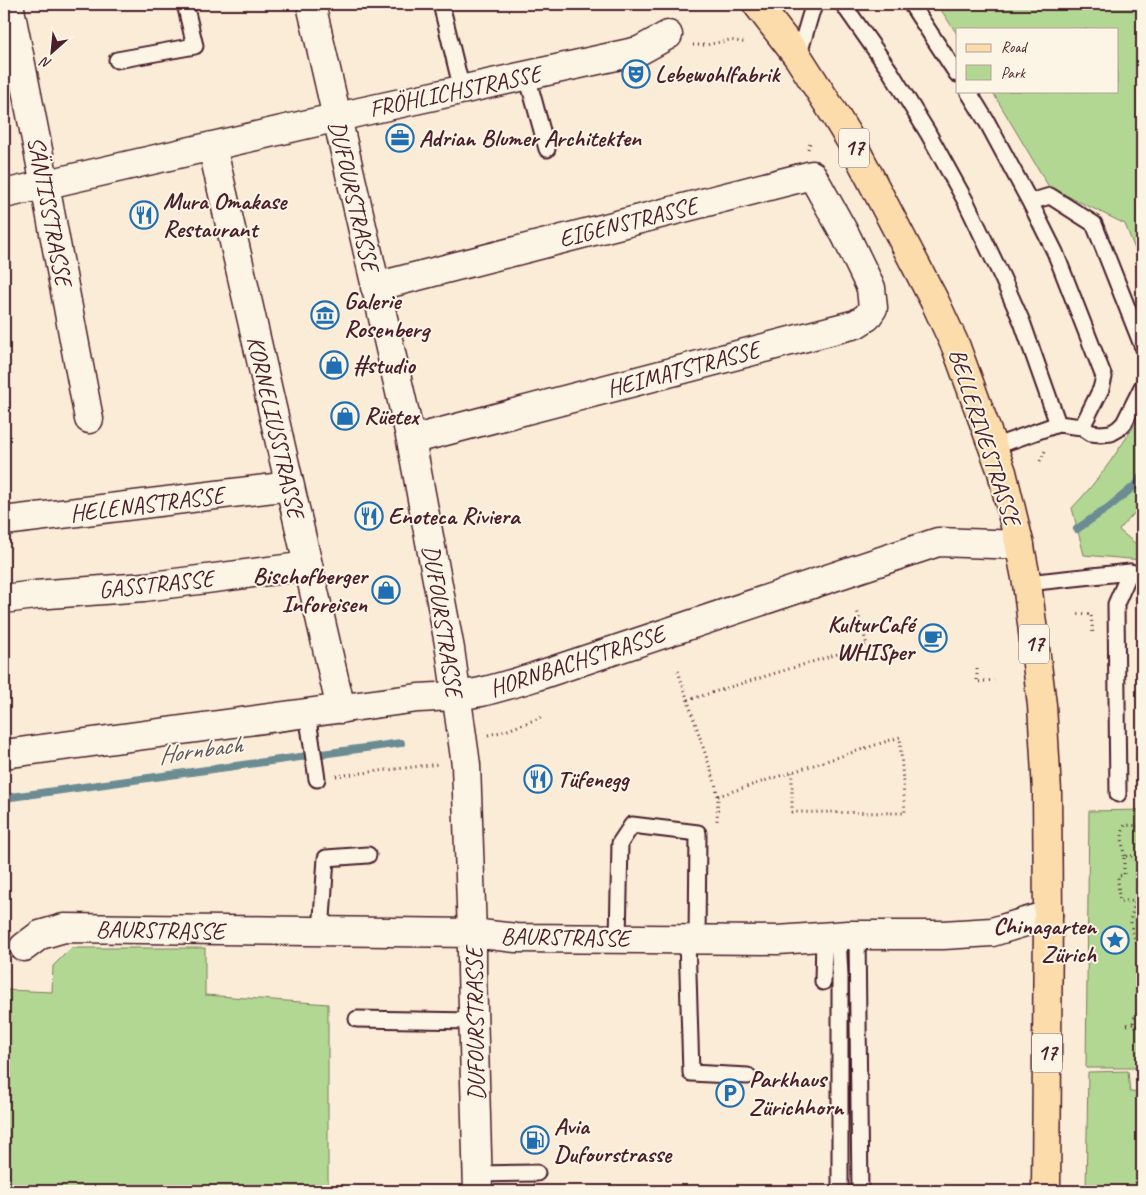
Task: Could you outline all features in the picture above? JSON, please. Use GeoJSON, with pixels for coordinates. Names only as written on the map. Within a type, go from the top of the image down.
{"type":"FeatureCollection","features":[{"type":"Feature","properties":{"kind":"main road","name":"BELLERIVESTRASSE"},"geometry":{"type":"LineString","coordinates":[[757,4],[798,57],[836,116],[935,302],[956,347],[1002,472],[1020,545],[1027,583],[1042,714],[1047,792],[1046,1191]]}},
{"type":"Feature","properties":{"kind":"street","name":"SÄNTISSTRASSE"},"geometry":{"type":"LineString","coordinates":[[9,4],[89,419]]}},
{"type":"Feature","properties":{"kind":"street","name":"DUFOURSTRASSE"},"geometry":{"type":"LineString","coordinates":[[311,4],[411,440],[450,649],[466,765],[478,1182]]}},
{"type":"Feature","properties":{"kind":"street","name":"FRÖHLICHSTRASSE"},"geometry":{"type":"LineString","coordinates":[[4,194],[336,118],[639,52],[668,35]]}},
{"type":"Feature","properties":{"kind":"street","name":"KORNELIUSSTRASSE"},"geometry":{"type":"LineString","coordinates":[[212,146],[341,709]]}},
{"type":"Feature","properties":{"kind":"street","name":"EIGENSTRASSE"},"geometry":{"type":"LineString","coordinates":[[375,287],[812,175],[846,236]]}},
{"type":"Feature","properties":{"kind":"street","name":"HEIMATSTRASSE"},"geometry":{"type":"LineString","coordinates":[[411,440],[856,324],[867,318],[873,308],[871,288],[846,236]]}},
{"type":"Feature","properties":{"kind":"street","name":"HELENASTRASSE"},"geometry":{"type":"LineString","coordinates":[[4,521],[290,486]]}},
{"type":"Feature","properties":{"kind":"street","name":"HORNBACHSTRASSE"},"geometry":{"type":"LineString","coordinates":[[4,754],[418,698],[481,692],[519,682],[938,542],[1020,545]]}},
{"type":"Feature","properties":{"kind":"street","name":"GASSTRASSE"},"geometry":{"type":"LineString","coordinates":[[4,599],[144,587],[308,566]]}},
{"type":"Feature","properties":{"kind":"street","name":"BAURSTRASSE"},"geometry":{"type":"LineString","coordinates":[[24,947],[40,935],[64,928],[472,933],[516,938],[778,940],[840,936],[943,935],[992,932],[1048,915]]}},
{"type":"Feature","properties":{"kind":"lane"},"geometry":{"type":"LineString","coordinates":[[117,60],[195,46],[185,4]]}},
{"type":"Feature","properties":{"kind":"lane"},"geometry":{"type":"LineString","coordinates":[[441,4],[462,90]]}},
{"type":"Feature","properties":{"kind":"lane"},"geometry":{"type":"LineString","coordinates":[[798,57],[815,4]]}},
{"type":"Feature","properties":{"kind":"lane"},"geometry":{"type":"LineString","coordinates":[[843,4],[890,71],[928,133],[966,202],[1022,322],[1058,424]]}},
{"type":"Feature","properties":{"kind":"lane"},"geometry":{"type":"LineString","coordinates":[[911,4],[956,72]]}},
{"type":"Feature","properties":{"kind":"lane"},"geometry":{"type":"LineString","coordinates":[[527,76],[547,149]]}},
{"type":"Feature","properties":{"kind":"lane"},"geometry":{"type":"LineString","coordinates":[[969,92],[988,122],[1055,252],[1104,377],[1101,389],[1082,427]]}},
{"type":"Feature","properties":{"kind":"lane"},"geometry":{"type":"LineString","coordinates":[[1030,202],[1050,196],[1094,224],[1142,345]]}},
{"type":"Feature","properties":{"kind":"lane"},"geometry":{"type":"LineString","coordinates":[[993,447],[1058,424],[1082,427],[1091,432],[1101,434],[1111,433],[1124,423],[1142,387]]}},
{"type":"Feature","properties":{"kind":"lane"},"geometry":{"type":"LineString","coordinates":[[1027,583],[1136,574]]}},
{"type":"Feature","properties":{"kind":"lane"},"geometry":{"type":"LineString","coordinates":[[1118,794],[1116,604],[1136,574]]}},
{"type":"Feature","properties":{"kind":"lane"},"geometry":{"type":"LineString","coordinates":[[307,713],[315,772]]}},
{"type":"Feature","properties":{"kind":"lane"},"geometry":{"type":"LineString","coordinates":[[618,938],[620,843],[632,825],[698,833],[692,940],[691,1074],[748,1076]]}},
{"type":"Feature","properties":{"kind":"lane"},"geometry":{"type":"LineString","coordinates":[[323,932],[322,918],[326,858],[368,855]]}},
{"type":"Feature","properties":{"kind":"lane"},"geometry":{"type":"LineString","coordinates":[[823,982],[840,936]]}},
{"type":"Feature","properties":{"kind":"lane"},"geometry":{"type":"LineString","coordinates":[[840,936],[840,1191]]}},
{"type":"Feature","properties":{"kind":"lane"},"geometry":{"type":"LineString","coordinates":[[840,936],[860,1191]]}},
{"type":"Feature","properties":{"kind":"lane"},"geometry":{"type":"LineString","coordinates":[[357,1019],[474,1021]]}},
{"type":"Feature","properties":{"kind":"lane"},"geometry":{"type":"LineString","coordinates":[[478,1182],[537,1173]]}},
{"type":"Feature","properties":{"kind":"path"},"geometry":{"type":"LineString","coordinates":[[706,45],[730,40],[747,43]]}},
{"type":"Feature","properties":{"kind":"path"},"geometry":{"type":"LineString","coordinates":[[688,700],[867,645],[857,610]]}},
{"type":"Feature","properties":{"kind":"path"},"geometry":{"type":"LineString","coordinates":[[1078,614],[1091,614],[1093,640]]}},
{"type":"Feature","properties":{"kind":"path"},"geometry":{"type":"LineString","coordinates":[[977,669],[977,682],[994,680]]}},
{"type":"Feature","properties":{"kind":"path"},"geometry":{"type":"LineString","coordinates":[[678,671],[715,783],[718,796],[716,827]]}},
{"type":"Feature","properties":{"kind":"path"},"geometry":{"type":"LineString","coordinates":[[486,736],[542,717]]}},
{"type":"Feature","properties":{"kind":"path"},"geometry":{"type":"LineString","coordinates":[[718,796],[792,772],[900,737],[905,813],[792,812],[792,772]]}},
{"type":"Feature","properties":{"kind":"path"},"geometry":{"type":"LineString","coordinates":[[315,772],[447,763]]}},
{"type":"Feature","properties":{"kind":"path"},"geometry":{"type":"LineString","coordinates":[[1142,826],[1125,825],[1123,828],[1124,875],[1118,876],[1119,901],[1135,902],[1132,926],[1142,952]]}},
{"type":"Feature","properties":{"kind":"path"},"geometry":{"type":"LineString","coordinates":[[1124,856],[1142,856]]}},
{"type":"Feature","properties":{"kind":"path"},"geometry":{"type":"LineString","coordinates":[[1142,966],[1142,980]]}},
{"type":"Feature","properties":{"kind":"path"},"geometry":{"type":"LineString","coordinates":[[4,975],[7,969]]}},
{"type":"Feature","properties":{"kind":"path"},"geometry":{"type":"LineString","coordinates":[[1133,1024],[1134,1018],[1142,1004]]}},
{"type":"Feature","properties":{"kind":"path"},"geometry":{"type":"LineString","coordinates":[[1127,1025],[1133,1024],[1142,1031]]}},
{"type":"Feature","properties":{"kind":"green space"},"geometry":{"type":"Polygon","coordinates":[[[937,4],[1142,4],[1142,267],[1125,224],[1049,187],[993,92],[1118,92],[1118,28],[956,28],[956,32],[937,4]]]}},
{"type":"Feature","properties":{"kind":"green space"},"geometry":{"type":"Polygon","coordinates":[[[1142,413],[1142,505],[1119,530],[1142,549],[1142,558],[1141,560],[1084,555],[1072,508],[1110,462],[1142,413]]]}},
{"type":"Feature","properties":{"kind":"green space","name":"Chinagarten Zürich"},"geometry":{"type":"Polygon","coordinates":[[[1142,810],[1142,1068],[1086,1068],[1089,811],[1142,810]]]}},
{"type":"Feature","properties":{"kind":"green space"},"geometry":{"type":"Polygon","coordinates":[[[71,948],[205,948],[205,995],[328,1004],[328,1191],[4,1191],[4,996],[7,990],[52,992],[53,966],[71,948]]]}},
{"type":"Feature","properties":{"kind":"green space"},"geometry":{"type":"Polygon","coordinates":[[[1128,1071],[1130,1092],[1142,1093],[1142,1191],[1086,1191],[1088,1072],[1128,1071]]]}},
{"type":"Feature","properties":{"kind":"water"},"geometry":{"type":"Polygon","coordinates":[[[1142,904],[1142,934],[1138,919],[1142,904]]]}},
{"type":"Feature","properties":{"kind":"waterway","name":"Hornbach"},"geometry":{"type":"LineString","coordinates":[[1077,529],[1109,507],[1138,483],[1142,474]]}},
{"type":"Feature","properties":{"kind":"waterway","name":"Hornbach"},"geometry":{"type":"LineString","coordinates":[[4,798],[401,743]]}},
{"type":"Feature","properties":{"kind":"place","name":"Lebewohlfabrik"},"geometry":{"type":"Point","coordinates":[636,74]}},
{"type":"Feature","properties":{"kind":"place","name":"Adrian Blumer Architekten"},"geometry":{"type":"Point","coordinates":[400,138]}},
{"type":"Feature","properties":{"kind":"place","name":"Mura Omakase Restaurant"},"geometry":{"type":"Point","coordinates":[144,215]}},
{"type":"Feature","properties":{"kind":"place","name":"Galerie Rosenberg"},"geometry":{"type":"Point","coordinates":[325,315]}},
{"type":"Feature","properties":{"kind":"place","name":"#studio"},"geometry":{"type":"Point","coordinates":[334,365]}},
{"type":"Feature","properties":{"kind":"place","name":"Rüetex"},"geometry":{"type":"Point","coordinates":[345,416]}},
{"type":"Feature","properties":{"kind":"place","name":"Enoteca Riviera"},"geometry":{"type":"Point","coordinates":[369,516]}},
{"type":"Feature","properties":{"kind":"place","name":"Bischofberger Inforeisen"},"geometry":{"type":"Point","coordinates":[386,590]}},
{"type":"Feature","properties":{"kind":"place","name":"KulturCafé WHISper"},"geometry":{"type":"Point","coordinates":[933,638]}},
{"type":"Feature","properties":{"kind":"place","name":"Tüfenegg"},"geometry":{"type":"Point","coordinates":[538,779]}},
{"type":"Feature","properties":{"kind":"place","name":"Chinagarten Zürich"},"geometry":{"type":"Point","coordinates":[1115,940]}},
{"type":"Feature","properties":{"kind":"place","name":"Parkhaus Zürichhorn"},"geometry":{"type":"Point","coordinates":[730,1093]}},
{"type":"Feature","properties":{"kind":"place","name":"Avia Dufourstrasse"},"geometry":{"type":"Point","coordinates":[535,1140]}}]}
